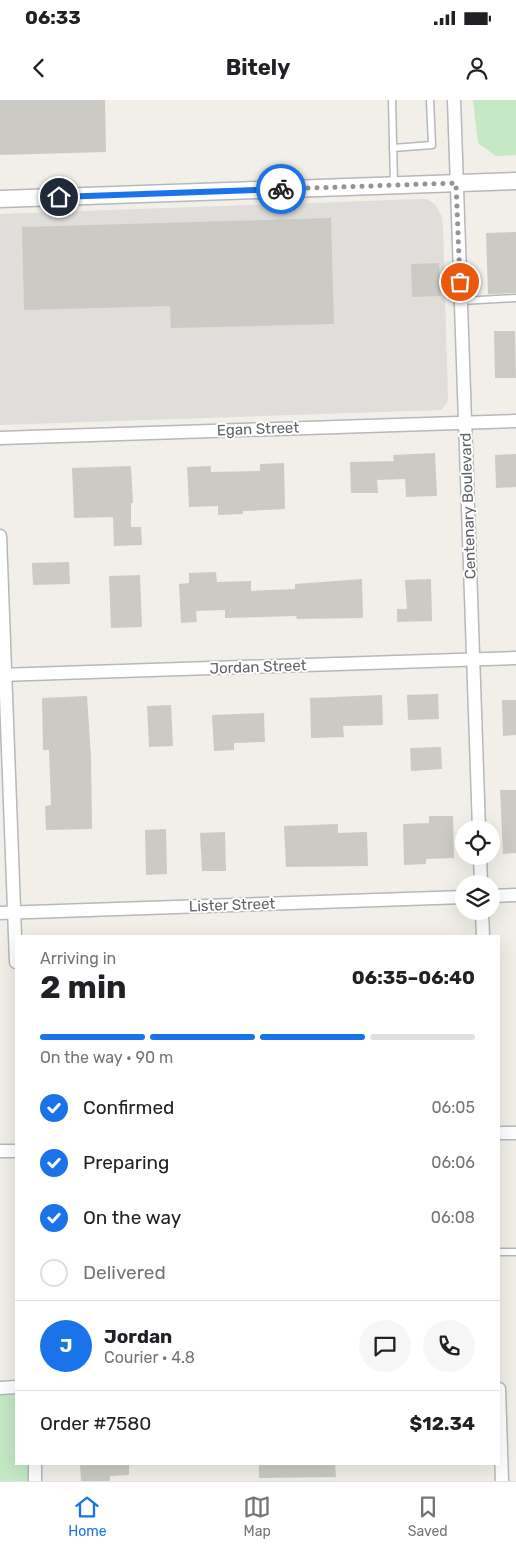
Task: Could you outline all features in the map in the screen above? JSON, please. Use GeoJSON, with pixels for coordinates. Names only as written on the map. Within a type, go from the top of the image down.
{"type":"FeatureCollection","features":[{"type":"Feature","properties":{"kind":"street","name":"Centenary Boulevard"},"geometry":{"type":"LineString","coordinates":[[454,100],[479,820]]}},
{"type":"Feature","properties":{"kind":"street"},"geometry":{"type":"LineString","coordinates":[[0,199],[516,181]]}},
{"type":"Feature","properties":{"kind":"street","name":"Egan Street"},"geometry":{"type":"LineString","coordinates":[[0,438],[516,421]]}},
{"type":"Feature","properties":{"kind":"street"},"geometry":{"type":"LineString","coordinates":[[0,536],[2,675],[15,937]]}},
{"type":"Feature","properties":{"kind":"street","name":"Jordan Street"},"geometry":{"type":"LineString","coordinates":[[2,675],[516,658]]}},
{"type":"Feature","properties":{"kind":"street"},"geometry":{"type":"LineString","coordinates":[[500,896],[516,895]]}},
{"type":"Feature","properties":{"kind":"street","name":"Lister Street"},"geometry":{"type":"LineString","coordinates":[[0,913],[455,897]]}},
{"type":"Feature","properties":{"kind":"street"},"geometry":{"type":"LineString","coordinates":[[482,920],[483,935]]}},
{"type":"Feature","properties":{"kind":"street"},"geometry":{"type":"LineString","coordinates":[[500,1133],[516,1133]]}},
{"type":"Feature","properties":{"kind":"street"},"geometry":{"type":"LineString","coordinates":[[0,1151],[15,1151]]}},
{"type":"Feature","properties":{"kind":"street"},"geometry":{"type":"LineString","coordinates":[[0,1388],[15,1387]]}},
{"type":"Feature","properties":{"kind":"street"},"geometry":{"type":"LineString","coordinates":[[500,1420],[502,1481]]}},
{"type":"Feature","properties":{"kind":"street"},"geometry":{"type":"LineString","coordinates":[[35,1465],[35,1481]]}},
{"type":"Feature","properties":{"kind":"lane"},"geometry":{"type":"LineString","coordinates":[[392,100],[394,185]]}},
{"type":"Feature","properties":{"kind":"lane"},"geometry":{"type":"LineString","coordinates":[[393,148],[432,145],[430,100]]}},
{"type":"Feature","properties":{"kind":"lane"},"geometry":{"type":"LineString","coordinates":[[461,301],[516,298]]}},
{"type":"Feature","properties":{"kind":"lane"},"geometry":{"type":"LineString","coordinates":[[500,1252],[516,1252]]}},
{"type":"Feature","properties":{"kind":"shaded area"},"geometry":{"type":"Polygon","coordinates":[[[426,199],[435,204],[442,217],[443,226],[448,399],[441,410],[0,425],[0,214],[426,199]]]}},
{"type":"Feature","properties":{"kind":"green space"},"geometry":{"type":"Polygon","coordinates":[[[473,100],[516,100],[516,155],[496,156],[478,143],[473,100]]]}},
{"type":"Feature","properties":{"kind":"green space"},"geometry":{"type":"Polygon","coordinates":[[[0,1391],[15,1391],[15,1465],[31,1465],[32,1481],[0,1481],[0,1391]]]}},
{"type":"Feature","properties":{"kind":"building"},"geometry":{"type":"Polygon","coordinates":[[[0,100],[105,100],[106,152],[0,155],[0,100]]]}},
{"type":"Feature","properties":{"kind":"building"},"geometry":{"type":"Polygon","coordinates":[[[331,218],[334,324],[171,328],[170,306],[24,310],[22,227],[331,218]]]}},
{"type":"Feature","properties":{"kind":"building"},"geometry":{"type":"Polygon","coordinates":[[[516,232],[516,293],[488,294],[486,233],[516,232]]]}},
{"type":"Feature","properties":{"kind":"building"},"geometry":{"type":"Polygon","coordinates":[[[439,263],[441,296],[412,297],[411,264],[439,263]]]}},
{"type":"Feature","properties":{"kind":"building"},"geometry":{"type":"Polygon","coordinates":[[[494,331],[515,331],[516,378],[495,378],[494,331]]]}},
{"type":"Feature","properties":{"kind":"building"},"geometry":{"type":"Polygon","coordinates":[[[435,453],[437,496],[406,497],[405,479],[377,480],[378,493],[351,493],[350,462],[394,461],[393,455],[435,453]]]}},
{"type":"Feature","properties":{"kind":"building"},"geometry":{"type":"Polygon","coordinates":[[[516,454],[516,487],[496,488],[495,455],[516,454]]]}},
{"type":"Feature","properties":{"kind":"building"},"geometry":{"type":"Polygon","coordinates":[[[284,463],[285,509],[243,511],[243,514],[218,515],[218,506],[189,507],[187,467],[211,466],[211,472],[260,471],[260,464],[284,463]]]}},
{"type":"Feature","properties":{"kind":"building"},"geometry":{"type":"Polygon","coordinates":[[[131,466],[133,503],[131,503],[131,527],[141,527],[142,545],[114,546],[113,517],[74,518],[72,468],[131,466]]]}},
{"type":"Feature","properties":{"kind":"building"},"geometry":{"type":"Polygon","coordinates":[[[69,562],[70,584],[33,585],[32,563],[69,562]]]}},
{"type":"Feature","properties":{"kind":"building"},"geometry":{"type":"Polygon","coordinates":[[[216,572],[217,582],[251,581],[251,591],[295,589],[295,584],[362,579],[363,618],[297,619],[296,616],[225,618],[225,610],[196,611],[197,622],[181,623],[179,584],[189,583],[189,573],[216,572]]]}},
{"type":"Feature","properties":{"kind":"building"},"geometry":{"type":"Polygon","coordinates":[[[140,575],[142,627],[111,628],[109,576],[140,575]]]}},
{"type":"Feature","properties":{"kind":"building"},"geometry":{"type":"Polygon","coordinates":[[[431,579],[432,621],[397,622],[397,609],[407,609],[405,580],[431,579]]]}},
{"type":"Feature","properties":{"kind":"building"},"geometry":{"type":"Polygon","coordinates":[[[438,694],[439,719],[408,720],[407,695],[438,694]]]}},
{"type":"Feature","properties":{"kind":"building"},"geometry":{"type":"Polygon","coordinates":[[[382,695],[383,725],[343,726],[344,737],[311,738],[310,698],[382,695]]]}},
{"type":"Feature","properties":{"kind":"building"},"geometry":{"type":"Polygon","coordinates":[[[87,696],[91,757],[92,829],[46,830],[45,806],[51,805],[49,750],[43,750],[42,698],[87,696]]]}},
{"type":"Feature","properties":{"kind":"building"},"geometry":{"type":"Polygon","coordinates":[[[502,700],[516,700],[516,735],[503,736],[502,700]]]}},
{"type":"Feature","properties":{"kind":"building"},"geometry":{"type":"Polygon","coordinates":[[[171,705],[173,746],[149,747],[147,706],[171,705]]]}},
{"type":"Feature","properties":{"kind":"building"},"geometry":{"type":"Polygon","coordinates":[[[264,713],[265,742],[234,743],[234,750],[214,751],[212,715],[264,713]]]}},
{"type":"Feature","properties":{"kind":"building"},"geometry":{"type":"Polygon","coordinates":[[[441,747],[442,769],[411,771],[410,748],[441,747]]]}},
{"type":"Feature","properties":{"kind":"building"},"geometry":{"type":"Polygon","coordinates":[[[500,790],[516,790],[516,853],[503,854],[500,790]]]}},
{"type":"Feature","properties":{"kind":"building"},"geometry":{"type":"Polygon","coordinates":[[[429,816],[453,816],[454,858],[426,859],[426,864],[404,865],[403,824],[429,823],[429,816]]]}},
{"type":"Feature","properties":{"kind":"building"},"geometry":{"type":"Polygon","coordinates":[[[338,824],[338,833],[367,832],[368,866],[286,867],[284,826],[338,824]]]}},
{"type":"Feature","properties":{"kind":"building"},"geometry":{"type":"Polygon","coordinates":[[[166,829],[167,874],[146,875],[145,830],[166,829]]]}},
{"type":"Feature","properties":{"kind":"building"},"geometry":{"type":"Polygon","coordinates":[[[225,832],[226,871],[202,871],[200,833],[225,832]]]}},
{"type":"Feature","properties":{"kind":"building"},"geometry":{"type":"Polygon","coordinates":[[[80,1465],[129,1465],[129,1475],[110,1476],[110,1481],[81,1481],[80,1465]]]}},
{"type":"Feature","properties":{"kind":"building"},"geometry":{"type":"Polygon","coordinates":[[[259,1465],[335,1465],[336,1477],[259,1478],[259,1465]]]}},
{"type":"Feature","properties":{"kind":"way so far"},"geometry":{"type":"LineString","coordinates":[[281,189],[456,183],[460,282]]}},
{"type":"Feature","properties":{"kind":"route"},"geometry":{"type":"LineString","coordinates":[[59,197],[281,189]]}}]}
